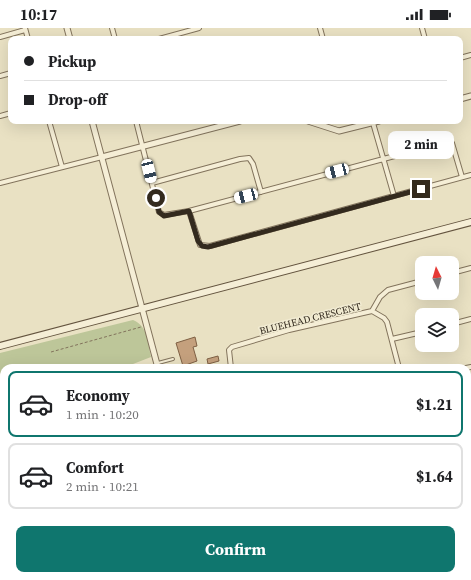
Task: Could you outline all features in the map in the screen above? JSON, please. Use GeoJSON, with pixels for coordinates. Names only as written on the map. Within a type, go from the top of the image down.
{"type":"FeatureCollection","features":[{"type":"Feature","properties":{"kind":"main road"},"geometry":{"type":"LineString","coordinates":[[0,346],[471,222]]}},
{"type":"Feature","properties":{"kind":"street"},"geometry":{"type":"LineString","coordinates":[[170,36],[199,28]]}},
{"type":"Feature","properties":{"kind":"street"},"geometry":{"type":"LineString","coordinates":[[0,37],[25,29]]}},
{"type":"Feature","properties":{"kind":"street"},"geometry":{"type":"LineString","coordinates":[[50,124],[62,167]]}},
{"type":"Feature","properties":{"kind":"street"},"geometry":{"type":"LineString","coordinates":[[93,124],[142,309],[148,326],[157,364]]}},
{"type":"Feature","properties":{"kind":"street"},"geometry":{"type":"LineString","coordinates":[[137,124],[159,212],[168,215],[189,211],[447,142],[452,143],[455,149],[462,177]]}},
{"type":"Feature","properties":{"kind":"street"},"geometry":{"type":"LineString","coordinates":[[0,183],[229,124]]}},
{"type":"Feature","properties":{"kind":"street"},"geometry":{"type":"LineString","coordinates":[[324,124],[339,131],[368,124]]}},
{"type":"Feature","properties":{"kind":"street"},"geometry":{"type":"LineString","coordinates":[[376,124],[383,159],[394,196]]}},
{"type":"Feature","properties":{"kind":"street"},"geometry":{"type":"LineString","coordinates":[[152,183],[248,158],[253,164],[261,192]]}},
{"type":"Feature","properties":{"kind":"street"},"geometry":{"type":"LineString","coordinates":[[189,211],[198,241],[202,246],[208,247],[471,175]]}},
{"type":"Feature","properties":{"kind":"street"},"geometry":{"type":"LineString","coordinates":[[459,271],[471,268]]}},
{"type":"Feature","properties":{"kind":"street"},"geometry":{"type":"LineString","coordinates":[[372,312],[380,297],[388,290],[415,283]]}},
{"type":"Feature","properties":{"kind":"street","name":"BLUEHEAD CRESCENT"},"geometry":{"type":"LineString","coordinates":[[230,364],[228,355],[229,350],[232,347],[289,330],[363,312],[372,312],[384,318],[390,328],[398,364]]}},
{"type":"Feature","properties":{"kind":"street"},"geometry":{"type":"LineString","coordinates":[[459,322],[471,319]]}},
{"type":"Feature","properties":{"kind":"street"},"geometry":{"type":"LineString","coordinates":[[392,339],[415,334]]}},
{"type":"Feature","properties":{"kind":"lane"},"geometry":{"type":"LineString","coordinates":[[160,364],[173,359]]}},
{"type":"Feature","properties":{"kind":"path"},"geometry":{"type":"LineString","coordinates":[[51,352],[148,326]]}},
{"type":"Feature","properties":{"kind":"green space"},"geometry":{"type":"Polygon","coordinates":[[[133,320],[142,326],[148,341],[151,357],[133,364],[0,364],[0,353],[133,320]]]}},
{"type":"Feature","properties":{"kind":"building"},"geometry":{"type":"Polygon","coordinates":[[[195,337],[197,346],[193,347],[197,361],[189,364],[182,364],[176,343],[195,337]]]}},
{"type":"Feature","properties":{"kind":"building"},"geometry":{"type":"Polygon","coordinates":[[[218,356],[219,361],[208,364],[207,359],[218,356]]]}},
{"type":"Feature","properties":{"kind":"route"},"geometry":{"type":"LineString","coordinates":[[156,198],[159,212],[164,216],[189,211],[198,241],[202,246],[208,247],[421,189]]}}]}
